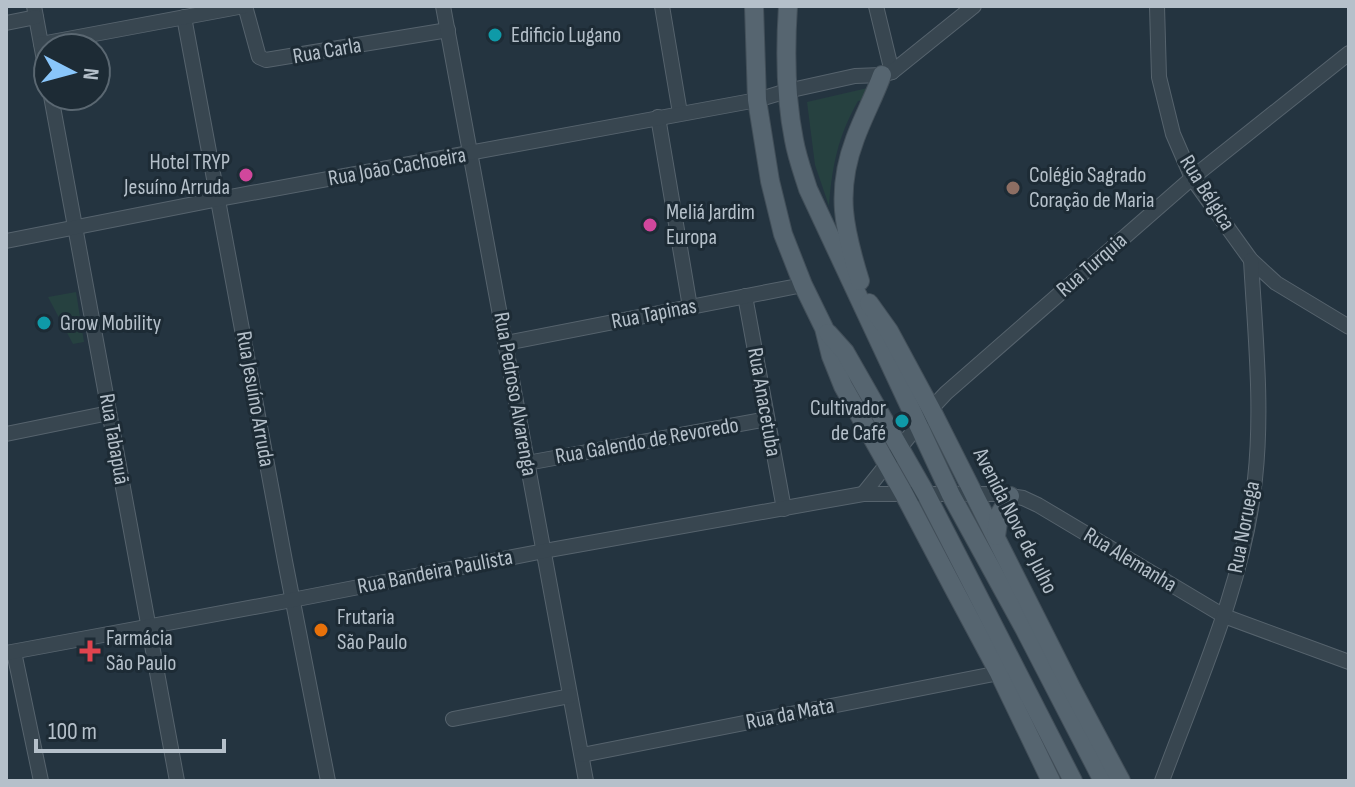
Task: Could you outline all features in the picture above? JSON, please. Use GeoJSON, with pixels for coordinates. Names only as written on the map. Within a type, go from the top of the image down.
{"type":"FeatureCollection","features":[{"type":"Feature","properties":{"kind":"main road"},"geometry":{"type":"LineString","coordinates":[[754,6],[757,100],[770,181],[783,234],[824,328],[843,386],[999,673],[1051,781]]}},
{"type":"Feature","properties":{"kind":"main road","name":"Avenida Nove de Julho"},"geometry":{"type":"LineString","coordinates":[[788,6],[785,48],[787,91],[794,141],[808,189],[861,295],[951,495],[1103,781]]}},
{"type":"Feature","properties":{"kind":"main road"},"geometry":{"type":"LineString","coordinates":[[861,295],[846,236],[843,188],[855,138],[887,73]]}},
{"type":"Feature","properties":{"kind":"main road","name":"Avenida Nove de Julho"},"geometry":{"type":"LineString","coordinates":[[861,295],[889,331],[931,409],[1121,781]]}},
{"type":"Feature","properties":{"kind":"main road"},"geometry":{"type":"LineString","coordinates":[[824,328],[845,352],[926,494],[1073,781]]}},
{"type":"Feature","properties":{"kind":"main road"},"geometry":{"type":"LineString","coordinates":[[996,536],[999,515],[1010,496]]}},
{"type":"Feature","properties":{"kind":"street"},"geometry":{"type":"LineString","coordinates":[[105,32],[245,6]]}},
{"type":"Feature","properties":{"kind":"street","name":"Rua Carla"},"geometry":{"type":"LineString","coordinates":[[245,6],[255,49],[259,57],[266,60],[448,30]]}},
{"type":"Feature","properties":{"kind":"street","name":"Rua Pedroso Alvarenga"},"geometry":{"type":"LineString","coordinates":[[443,6],[586,781]]}},
{"type":"Feature","properties":{"kind":"street"},"geometry":{"type":"LineString","coordinates":[[662,6],[680,113]]}},
{"type":"Feature","properties":{"kind":"street"},"geometry":{"type":"LineString","coordinates":[[876,6],[887,73],[974,6]]}},
{"type":"Feature","properties":{"kind":"street","name":"Rua Bélgica"},"geometry":{"type":"LineString","coordinates":[[1157,6],[1159,77],[1173,134],[1192,178],[1251,260],[1276,283],[1349,327]]}},
{"type":"Feature","properties":{"kind":"street"},"geometry":{"type":"LineString","coordinates":[[6,23],[35,12],[39,32]]}},
{"type":"Feature","properties":{"kind":"street","name":"Rua Jesuíno Arruda"},"geometry":{"type":"LineString","coordinates":[[184,17],[328,781]]}},
{"type":"Feature","properties":{"kind":"street","name":"Rua Turquia"},"geometry":{"type":"LineString","coordinates":[[888,464],[946,393],[1192,178],[1349,53]]}},
{"type":"Feature","properties":{"kind":"street","name":"Rua João Cachoeira"},"geometry":{"type":"LineString","coordinates":[[6,241],[757,100],[855,76],[887,73]]}},
{"type":"Feature","properties":{"kind":"street","name":"Rua Tabapuã"},"geometry":{"type":"LineString","coordinates":[[54,112],[177,781]]}},
{"type":"Feature","properties":{"kind":"street"},"geometry":{"type":"LineString","coordinates":[[658,117],[690,307]]}},
{"type":"Feature","properties":{"kind":"street","name":"Rua Noruega"},"geometry":{"type":"LineString","coordinates":[[1162,781],[1224,616],[1247,531],[1258,435],[1251,260]]}},
{"type":"Feature","properties":{"kind":"street","name":"Rua Tapinas"},"geometry":{"type":"LineString","coordinates":[[506,343],[803,285]]}},
{"type":"Feature","properties":{"kind":"street","name":"Rua Anacetuba"},"geometry":{"type":"LineString","coordinates":[[745,296],[784,509]]}},
{"type":"Feature","properties":{"kind":"street"},"geometry":{"type":"LineString","coordinates":[[6,434],[109,413]]}},
{"type":"Feature","properties":{"kind":"street","name":"Rua Galendo de Revoredo"},"geometry":{"type":"LineString","coordinates":[[527,463],[767,419]]}},
{"type":"Feature","properties":{"kind":"street"},"geometry":{"type":"LineString","coordinates":[[863,494],[888,464]]}},
{"type":"Feature","properties":{"kind":"street","name":"Rua Alemanha"},"geometry":{"type":"LineString","coordinates":[[904,494],[973,493],[1023,498],[1224,616],[1349,662]]}},
{"type":"Feature","properties":{"kind":"street","name":"Rua Bandeira Paulista"},"geometry":{"type":"LineString","coordinates":[[10,652],[863,494],[904,494]]}},
{"type":"Feature","properties":{"kind":"street"},"geometry":{"type":"LineString","coordinates":[[10,652],[41,781]]}},
{"type":"Feature","properties":{"kind":"street","name":"Rua da Mata"},"geometry":{"type":"LineString","coordinates":[[582,755],[999,673]]}},
{"type":"Feature","properties":{"kind":"street"},"geometry":{"type":"LineString","coordinates":[[453,719],[570,696]]}},
{"type":"Feature","properties":{"kind":"green space"},"geometry":{"type":"Polygon","coordinates":[[[872,87],[863,100],[858,101],[841,139],[834,164],[829,206],[815,165],[807,102],[872,87]]]}},
{"type":"Feature","properties":{"kind":"green space"},"geometry":{"type":"Polygon","coordinates":[[[76,292],[84,342],[73,344],[48,297],[76,292]]]}},
{"type":"Feature","properties":{"kind":"place","name":"Edificio Lugano"},"geometry":{"type":"Point","coordinates":[495,35]}},
{"type":"Feature","properties":{"kind":"place","name":"Hotel TRYP Jesuíno Arruda"},"geometry":{"type":"Point","coordinates":[246,175]}},
{"type":"Feature","properties":{"kind":"place","name":"Colégio Sagrado Coração de Maria"},"geometry":{"type":"Point","coordinates":[1013,188]}},
{"type":"Feature","properties":{"kind":"place","name":"Meliá Jardim Europa"},"geometry":{"type":"Point","coordinates":[650,225]}},
{"type":"Feature","properties":{"kind":"place","name":"Grow Mobility"},"geometry":{"type":"Point","coordinates":[44,323]}},
{"type":"Feature","properties":{"kind":"place","name":"Cultivador de Café"},"geometry":{"type":"Point","coordinates":[902,421]}},
{"type":"Feature","properties":{"kind":"place","name":"Frutaria São Paulo"},"geometry":{"type":"Point","coordinates":[321,630]}},
{"type":"Feature","properties":{"kind":"place","name":"Farmácia São Paulo"},"geometry":{"type":"Point","coordinates":[90,651]}}]}
